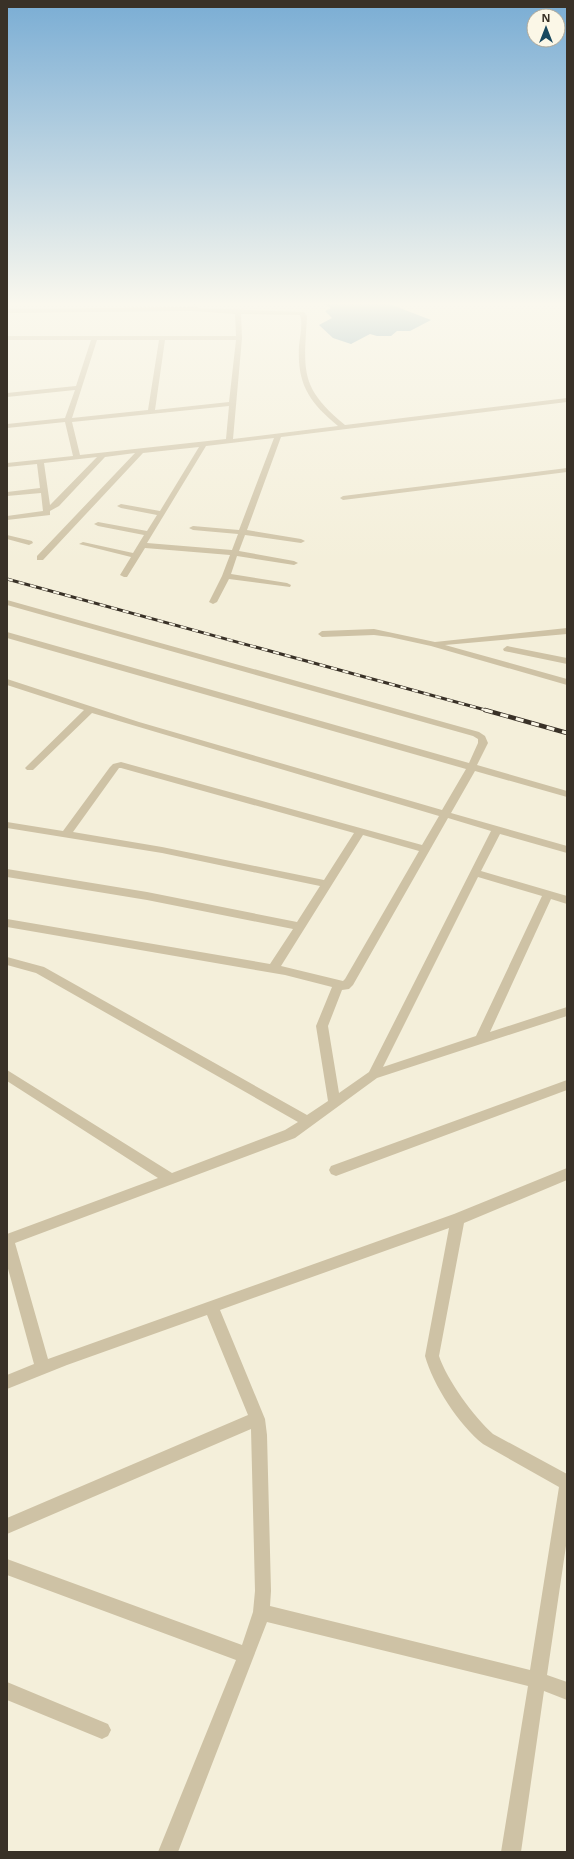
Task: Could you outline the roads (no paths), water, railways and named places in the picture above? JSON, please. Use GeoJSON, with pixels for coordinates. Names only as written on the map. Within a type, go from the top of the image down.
{"type":"FeatureCollection","features":[{"type":"Feature","properties":{"kind":"street"},"geometry":{"type":"LineString","coordinates":[[7,395],[60,390]]}},
{"type":"Feature","properties":{"kind":"street"},"geometry":{"type":"LineString","coordinates":[[77,390],[68,420],[77,457]]}},
{"type":"Feature","properties":{"kind":"street"},"geometry":{"type":"LineString","coordinates":[[151,412],[154,390]]}},
{"type":"Feature","properties":{"kind":"street"},"geometry":{"type":"LineString","coordinates":[[229,440],[234,390]]}},
{"type":"Feature","properties":{"kind":"street"},"geometry":{"type":"LineString","coordinates":[[309,390],[319,405],[343,427]]}},
{"type":"Feature","properties":{"kind":"street"},"geometry":{"type":"LineString","coordinates":[[7,465],[204,444],[567,400]]}},
{"type":"Feature","properties":{"kind":"street"},"geometry":{"type":"LineString","coordinates":[[7,426],[233,404]]}},
{"type":"Feature","properties":{"kind":"street"},"geometry":{"type":"LineString","coordinates":[[213,602],[226,576],[278,435]]}},
{"type":"Feature","properties":{"kind":"street"},"geometry":{"type":"LineString","coordinates":[[124,575],[204,444]]}},
{"type":"Feature","properties":{"kind":"street"},"geometry":{"type":"LineString","coordinates":[[40,558],[142,450]]}},
{"type":"Feature","properties":{"kind":"street"},"geometry":{"type":"LineString","coordinates":[[7,518],[45,514],[47,510],[56,504],[104,454]]}},
{"type":"Feature","properties":{"kind":"street"},"geometry":{"type":"LineString","coordinates":[[40,462],[47,510]]}},
{"type":"Feature","properties":{"kind":"street"},"geometry":{"type":"LineString","coordinates":[[7,494],[44,490]]}},
{"type":"Feature","properties":{"kind":"street"},"geometry":{"type":"LineString","coordinates":[[121,506],[162,513]]}},
{"type":"Feature","properties":{"kind":"street"},"geometry":{"type":"LineString","coordinates":[[98,524],[148,534]]}},
{"type":"Feature","properties":{"kind":"street"},"geometry":{"type":"LineString","coordinates":[[193,528],[242,532],[301,542]]}},
{"type":"Feature","properties":{"kind":"street"},"geometry":{"type":"LineString","coordinates":[[7,537],[29,543]]}},
{"type":"Feature","properties":{"kind":"street"},"geometry":{"type":"LineString","coordinates":[[83,544],[135,556]]}},
{"type":"Feature","properties":{"kind":"street"},"geometry":{"type":"LineString","coordinates":[[142,545],[234,554],[294,563]]}},
{"type":"Feature","properties":{"kind":"street"},"geometry":{"type":"LineString","coordinates":[[226,576],[287,585]]}},
{"type":"Feature","properties":{"kind":"street"},"geometry":{"type":"LineString","coordinates":[[7,602],[476,734],[482,738],[483,743],[472,767],[446,814],[349,982],[345,986],[273,969],[7,923]]}},
{"type":"Feature","properties":{"kind":"street"},"geometry":{"type":"LineString","coordinates":[[433,644],[567,631]]}},
{"type":"Feature","properties":{"kind":"street"},"geometry":{"type":"LineString","coordinates":[[322,634],[382,633],[433,644],[567,682]]}},
{"type":"Feature","properties":{"kind":"street"},"geometry":{"type":"LineString","coordinates":[[7,635],[567,794]]}},
{"type":"Feature","properties":{"kind":"street"},"geometry":{"type":"LineString","coordinates":[[507,649],[567,661]]}},
{"type":"Feature","properties":{"kind":"street"},"geometry":{"type":"LineString","coordinates":[[7,682],[90,709],[567,850]]}},
{"type":"Feature","properties":{"kind":"street"},"geometry":{"type":"LineString","coordinates":[[30,768],[90,709]]}},
{"type":"Feature","properties":{"kind":"street"},"geometry":{"type":"LineString","coordinates":[[66,834],[113,769],[116,766],[121,765],[426,849]]}},
{"type":"Feature","properties":{"kind":"street"},"geometry":{"type":"LineString","coordinates":[[7,825],[162,850],[328,884]]}},
{"type":"Feature","properties":{"kind":"street"},"geometry":{"type":"LineString","coordinates":[[373,1075],[497,830]]}},
{"type":"Feature","properties":{"kind":"street"},"geometry":{"type":"LineString","coordinates":[[273,969],[360,832]]}},
{"type":"Feature","properties":{"kind":"street"},"geometry":{"type":"LineString","coordinates":[[7,873],[142,895],[299,926]]}},
{"type":"Feature","properties":{"kind":"street"},"geometry":{"type":"LineString","coordinates":[[475,873],[567,900]]}},
{"type":"Feature","properties":{"kind":"street"},"geometry":{"type":"LineString","coordinates":[[481,1039],[548,894]]}},
{"type":"Feature","properties":{"kind":"street"},"geometry":{"type":"LineString","coordinates":[[7,961],[40,970],[309,1122]]}},
{"type":"Feature","properties":{"kind":"street"},"geometry":{"type":"LineString","coordinates":[[334,1102],[322,1026],[338,985]]}},
{"type":"Feature","properties":{"kind":"street"},"geometry":{"type":"LineString","coordinates":[[43,1368],[7,1241],[290,1134],[309,1122],[334,1102],[373,1075],[567,1011]]}},
{"type":"Feature","properties":{"kind":"street"},"geometry":{"type":"LineString","coordinates":[[7,1075],[170,1179]]}},
{"type":"Feature","properties":{"kind":"street"},"geometry":{"type":"LineString","coordinates":[[336,1170],[567,1085]]}},
{"type":"Feature","properties":{"kind":"street"},"geometry":{"type":"LineString","coordinates":[[7,1382],[212,1306],[458,1218],[567,1174]]}},
{"type":"Feature","properties":{"kind":"street"},"geometry":{"type":"LineString","coordinates":[[458,1218],[432,1356],[435,1366],[472,1425],[480,1433],[488,1439],[567,1482]]}},
{"type":"Feature","properties":{"kind":"street"},"geometry":{"type":"LineString","coordinates":[[168,1852],[256,1633],[261,1612],[263,1591],[259,1435],[257,1419],[212,1306]]}},
{"type":"Feature","properties":{"kind":"street"},"geometry":{"type":"LineString","coordinates":[[7,1526],[257,1419]]}},
{"type":"Feature","properties":{"kind":"street"},"geometry":{"type":"LineString","coordinates":[[511,1852],[567,1486]]}},
{"type":"Feature","properties":{"kind":"street"},"geometry":{"type":"LineString","coordinates":[[7,1567],[246,1655]]}},
{"type":"Feature","properties":{"kind":"street"},"geometry":{"type":"LineString","coordinates":[[261,1612],[537,1680],[567,1691]]}},
{"type":"Feature","properties":{"kind":"street"},"geometry":{"type":"LineString","coordinates":[[7,1691],[102,1730]]}},
{"type":"Feature","properties":{"kind":"lane"},"geometry":{"type":"LineString","coordinates":[[343,498],[567,470]]}},
{"type":"Feature","properties":{"kind":"railway"},"geometry":{"type":"LineString","coordinates":[[7,579],[489,711]]}},
{"type":"Feature","properties":{"kind":"railway"},"geometry":{"type":"LineString","coordinates":[[485,710],[567,733]]}}]}
